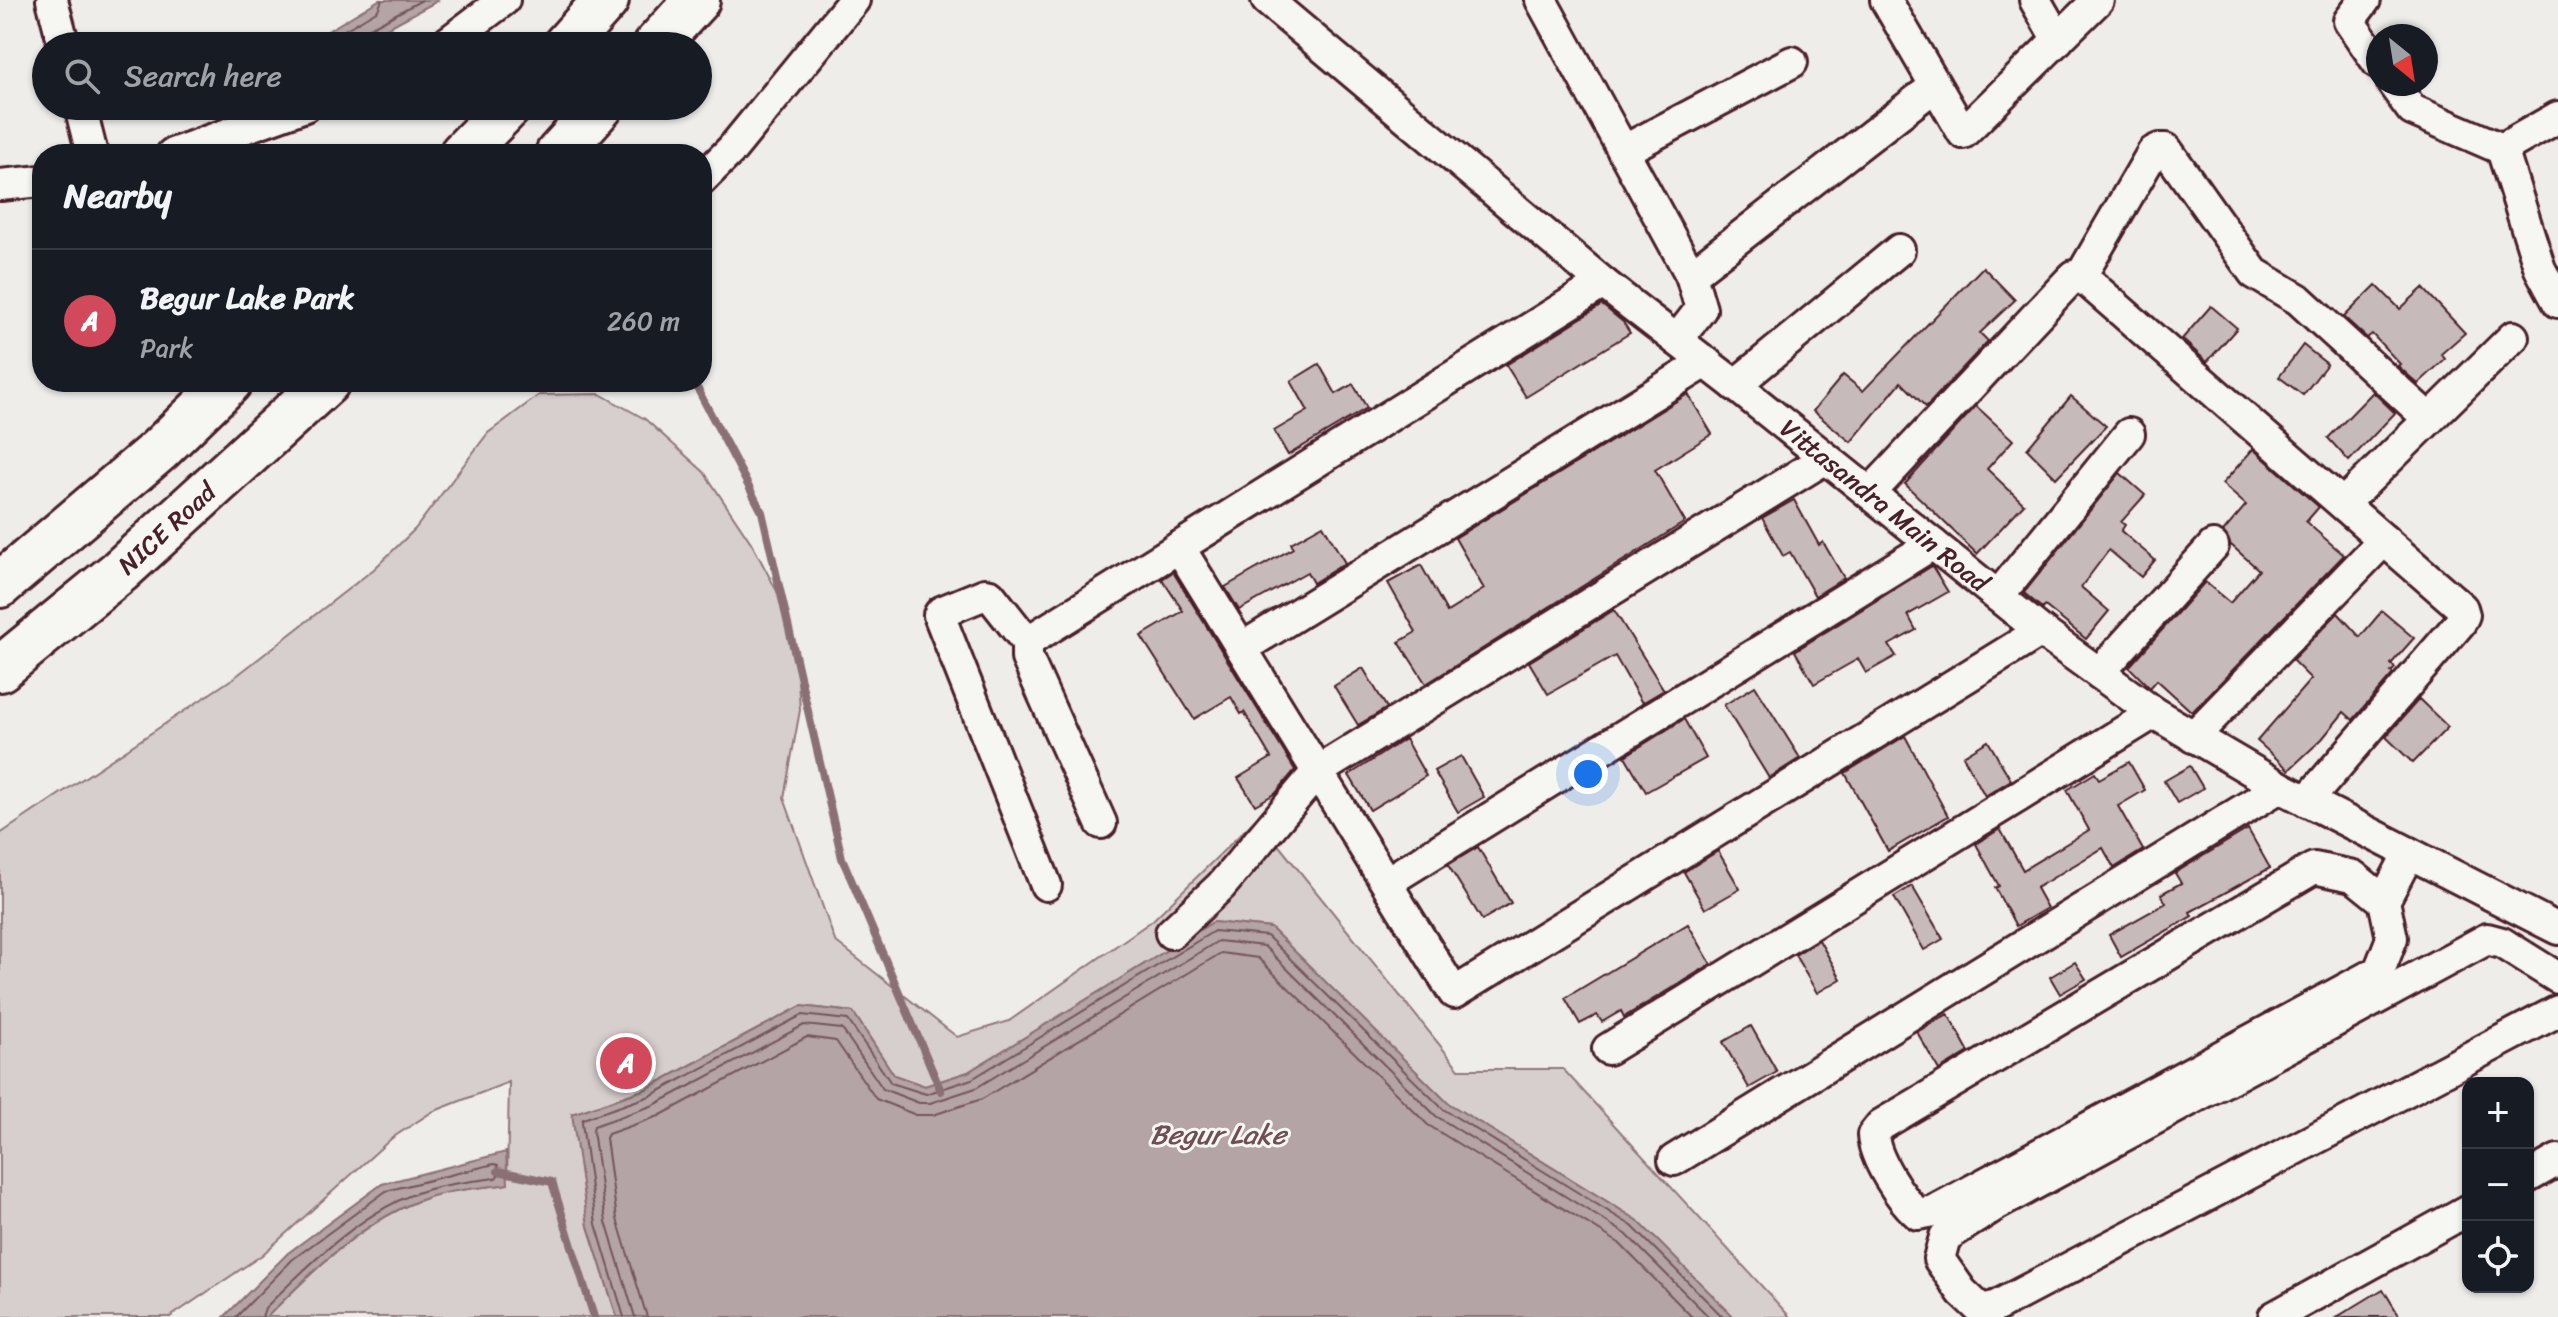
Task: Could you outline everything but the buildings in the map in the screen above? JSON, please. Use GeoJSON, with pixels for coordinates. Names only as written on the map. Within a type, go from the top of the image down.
{"type":"FeatureCollection","features":[{"type":"Feature","properties":{"kind":"highway"},"geometry":{"type":"LineString","coordinates":[[577,32],[606,0]]}},
{"type":"Feature","properties":{"kind":"highway"},"geometry":{"type":"LineString","coordinates":[[668,32],[697,0]]}},
{"type":"Feature","properties":{"kind":"highway"},"geometry":{"type":"LineString","coordinates":[[472,144],[495,120]]}},
{"type":"Feature","properties":{"kind":"highway"},"geometry":{"type":"LineString","coordinates":[[567,144],[588,120]]}},
{"type":"Feature","properties":{"kind":"highway"},"geometry":{"type":"LineString","coordinates":[[0,585],[159,450],[219,392]]}},
{"type":"Feature","properties":{"kind":"highway","name":"NICE Road"},"geometry":{"type":"LineString","coordinates":[[0,669],[120,571],[316,392]]}},
{"type":"Feature","properties":{"kind":"street"},"geometry":{"type":"LineString","coordinates":[[52,0],[60,32]]}},
{"type":"Feature","properties":{"kind":"street"},"geometry":{"type":"LineString","coordinates":[[712,169],[732,149],[854,0]]}},
{"type":"Feature","properties":{"kind":"street","name":"Vittasandra Main Road"},"geometry":{"type":"LineString","coordinates":[[1267,0],[1603,283],[2041,631],[2154,713],[2280,787],[2556,926]]}},
{"type":"Feature","properties":{"kind":"street"},"geometry":{"type":"LineString","coordinates":[[1541,0],[1691,275],[1701,309],[1677,340]]}},
{"type":"Feature","properties":{"kind":"street"},"geometry":{"type":"LineString","coordinates":[[1886,0],[1963,133],[2098,0]]}},
{"type":"Feature","properties":{"kind":"street"},"geometry":{"type":"LineString","coordinates":[[2035,0],[2058,40]]}},
{"type":"Feature","properties":{"kind":"street"},"geometry":{"type":"LineString","coordinates":[[2365,0],[2349,21],[2366,46]]}},
{"type":"Feature","properties":{"kind":"street"},"geometry":{"type":"LineString","coordinates":[[462,32],[503,1]]}},
{"type":"Feature","properties":{"kind":"street"},"geometry":{"type":"LineString","coordinates":[[1623,151],[1792,62]]}},
{"type":"Feature","properties":{"kind":"street"},"geometry":{"type":"LineString","coordinates":[[1691,275],[1935,86]]}},
{"type":"Feature","properties":{"kind":"street"},"geometry":{"type":"LineString","coordinates":[[2402,96],[2412,110],[2502,149],[2540,269],[2558,302]]}},
{"type":"Feature","properties":{"kind":"street"},"geometry":{"type":"LineString","coordinates":[[2502,149],[2558,117]]}},
{"type":"Feature","properties":{"kind":"street"},"geometry":{"type":"LineString","coordinates":[[84,120],[90,144]]}},
{"type":"Feature","properties":{"kind":"street"},"geometry":{"type":"LineString","coordinates":[[200,144],[266,120]]}},
{"type":"Feature","properties":{"kind":"street"},"geometry":{"type":"LineString","coordinates":[[2081,276],[2153,152],[2166,149],[2254,273],[2298,299],[2429,419]]}},
{"type":"Feature","properties":{"kind":"street"},"geometry":{"type":"LineString","coordinates":[[0,185],[32,182]]}},
{"type":"Feature","properties":{"kind":"street"},"geometry":{"type":"LineString","coordinates":[[1735,385],[1899,250]]}},
{"type":"Feature","properties":{"kind":"street"},"geometry":{"type":"LineString","coordinates":[[1870,493],[2069,281],[2074,276],[2081,276],[2462,608],[2464,615],[2460,623],[2307,801]]}},
{"type":"Feature","properties":{"kind":"street"},"geometry":{"type":"LineString","coordinates":[[1101,823],[1027,658],[1027,642],[1603,283]]}},
{"type":"Feature","properties":{"kind":"street"},"geometry":{"type":"LineString","coordinates":[[2343,504],[2513,337]]}},
{"type":"Feature","properties":{"kind":"street"},"geometry":{"type":"LineString","coordinates":[[1242,648],[1706,362]]}},
{"type":"Feature","properties":{"kind":"street"},"geometry":{"type":"LineString","coordinates":[[1998,596],[2129,434]]}},
{"type":"Feature","properties":{"kind":"street"},"geometry":{"type":"LineString","coordinates":[[1171,933],[1221,886],[1318,771],[1826,458]]}},
{"type":"Feature","properties":{"kind":"street"},"geometry":{"type":"LineString","coordinates":[[2193,737],[2384,540]]}},
{"type":"Feature","properties":{"kind":"street"},"geometry":{"type":"LineString","coordinates":[[1387,882],[1933,544]]}},
{"type":"Feature","properties":{"kind":"street"},"geometry":{"type":"LineString","coordinates":[[2099,673],[2213,546]]}},
{"type":"Feature","properties":{"kind":"street"},"geometry":{"type":"LineString","coordinates":[[1179,547],[1454,993],[2041,631]]}},
{"type":"Feature","properties":{"kind":"street"},"geometry":{"type":"LineString","coordinates":[[1027,642],[990,595],[985,594],[939,615],[1046,885]]}},
{"type":"Feature","properties":{"kind":"street"},"geometry":{"type":"LineString","coordinates":[[1608,1049],[2154,713]]}},
{"type":"Feature","properties":{"kind":"street"},"geometry":{"type":"LineString","coordinates":[[1674,1160],[2280,787]]}},
{"type":"Feature","properties":{"kind":"street"},"geometry":{"type":"LineString","coordinates":[[2384,901],[2353,876],[2314,868],[1881,1125],[1873,1135],[1874,1148],[1908,1206],[1918,1214],[1934,1211],[2379,971],[2392,938],[2384,901],[2409,853]]}},
{"type":"Feature","properties":{"kind":"street"},"geometry":{"type":"LineString","coordinates":[[2558,978],[2502,943],[2487,939],[1994,1206],[1945,1237],[1939,1259],[1962,1292],[1981,1310],[1995,1307],[2558,1011]]}},
{"type":"Feature","properties":{"kind":"street"},"geometry":{"type":"LineString","coordinates":[[2534,1174],[2558,1160]]}},
{"type":"Feature","properties":{"kind":"street"},"geometry":{"type":"LineString","coordinates":[[2274,1317],[2462,1213]]}},
{"type":"Feature","properties":{"kind":"shaded area"},"geometry":{"type":"Polygon","coordinates":[[[600,394],[645,419],[704,472],[752,544],[779,595],[797,665],[800,710],[784,798],[835,941],[957,1037],[1009,1021],[1153,920],[1254,821],[1276,842],[1459,1069],[1563,1069],[1790,1317],[1734,1317],[1637,1220],[1448,1103],[1271,928],[1213,922],[968,1072],[925,1086],[894,1075],[853,1012],[801,1006],[646,1089],[573,1114],[588,1226],[617,1317],[267,1317],[322,1264],[383,1218],[438,1194],[507,1184],[509,1082],[432,1112],[392,1138],[262,1255],[170,1317],[0,1317],[0,834],[235,677],[374,569],[415,529],[488,433],[539,395],[600,394]]]}},
{"type":"Feature","properties":{"kind":"water"},"geometry":{"type":"Polygon","coordinates":[[[379,0],[439,0],[380,32],[326,32],[379,0]]]}},
{"type":"Feature","properties":{"kind":"water","name":"Begur Lake"},"geometry":{"type":"Polygon","coordinates":[[[1213,922],[1271,928],[1448,1103],[1637,1220],[1734,1317],[617,1317],[588,1226],[572,1114],[646,1089],[801,1006],[853,1012],[894,1075],[925,1086],[968,1072],[1213,922]]]}},
{"type":"Feature","properties":{"kind":"water"},"geometry":{"type":"Polygon","coordinates":[[[506,1152],[508,1184],[448,1192],[406,1206],[341,1247],[267,1317],[224,1317],[288,1253],[382,1184],[506,1152]]]}},
{"type":"Feature","properties":{"kind":"waterway"},"geometry":{"type":"LineString","coordinates":[[699,392],[762,512],[842,858],[941,1091]]}},
{"type":"Feature","properties":{"kind":"waterway"},"geometry":{"type":"LineString","coordinates":[[498,1171],[552,1182],[594,1317]]}},
{"type":"Feature","properties":{"kind":"place","name":"Begur Lake Park"},"geometry":{"type":"Point","coordinates":[626,1063]}}]}
